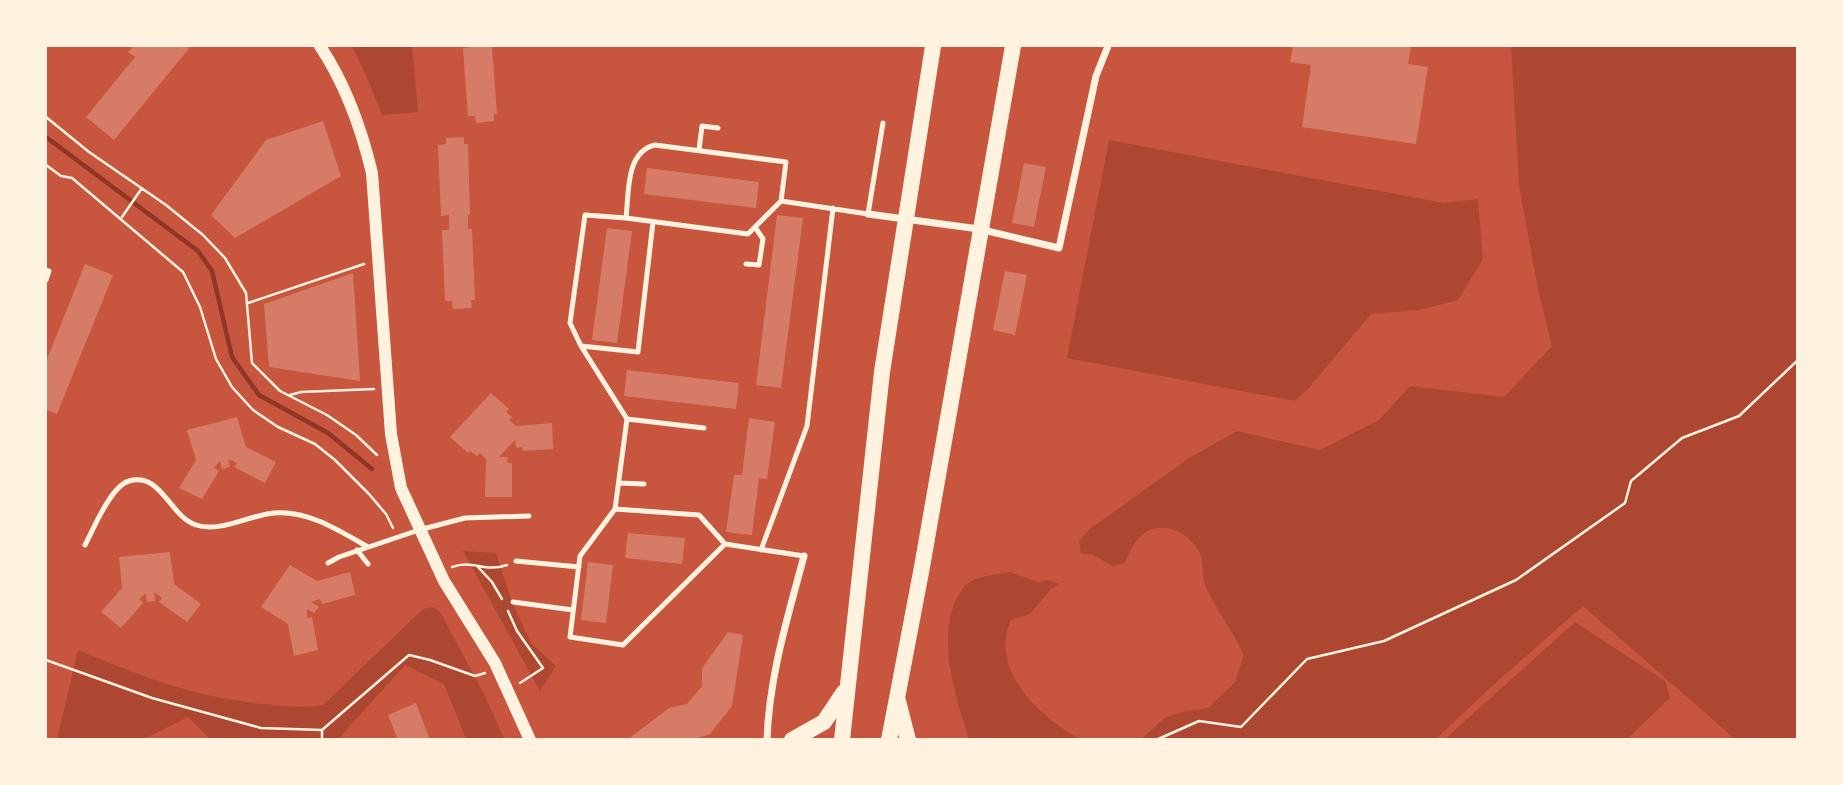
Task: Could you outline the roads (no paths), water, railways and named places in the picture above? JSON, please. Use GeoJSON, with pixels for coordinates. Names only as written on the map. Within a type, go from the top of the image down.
{"type":"FeatureCollection","features":[{"type":"Feature","properties":{"kind":"main road"},"geometry":{"type":"LineString","coordinates":[[842,740],[882,372],[933,46]]}},
{"type":"Feature","properties":{"kind":"main road"},"geometry":{"type":"LineString","coordinates":[[889,740],[1013,46]]}},
{"type":"Feature","properties":{"kind":"main road"},"geometry":{"type":"LineString","coordinates":[[793,740],[824,722],[847,687]]}},
{"type":"Feature","properties":{"kind":"main road"},"geometry":{"type":"LineString","coordinates":[[897,695],[908,740]]}},
{"type":"Feature","properties":{"kind":"street"},"geometry":{"type":"LineString","coordinates":[[320,46],[348,95],[365,142],[372,173],[391,434],[401,488],[439,571],[498,670],[530,740]]}},
{"type":"Feature","properties":{"kind":"street"},"geometry":{"type":"LineString","coordinates":[[869,214],[979,229],[1059,248],[1096,76],[1108,46]]}},
{"type":"Feature","properties":{"kind":"street"},"geometry":{"type":"LineString","coordinates":[[767,740],[768,711],[804,556]]}},
{"type":"Feature","properties":{"kind":"lane"},"geometry":{"type":"LineString","coordinates":[[781,201],[869,214],[883,123]]}},
{"type":"Feature","properties":{"kind":"lane"},"geometry":{"type":"LineString","coordinates":[[699,150],[702,126],[718,128]]}},
{"type":"Feature","properties":{"kind":"lane"},"geometry":{"type":"LineString","coordinates":[[626,218],[634,163],[646,147],[655,145],[786,162],[781,201],[748,234],[585,215],[570,323],[581,346],[627,419],[615,509],[580,556],[570,637],[622,645],[725,544]]}},
{"type":"Feature","properties":{"kind":"lane"},"geometry":{"type":"LineString","coordinates":[[761,550],[807,426],[832,208]]}},
{"type":"Feature","properties":{"kind":"lane"},"geometry":{"type":"LineString","coordinates":[[581,346],[638,352],[653,222]]}},
{"type":"Feature","properties":{"kind":"lane"},"geometry":{"type":"LineString","coordinates":[[746,264],[759,265],[763,239],[755,227]]}},
{"type":"Feature","properties":{"kind":"lane"},"geometry":{"type":"LineString","coordinates":[[46,270],[49,271],[46,280]]}},
{"type":"Feature","properties":{"kind":"lane"},"geometry":{"type":"LineString","coordinates":[[627,419],[704,428]]}},
{"type":"Feature","properties":{"kind":"lane"},"geometry":{"type":"LineString","coordinates":[[85,545],[114,491],[128,481],[149,481],[158,488],[173,514],[197,526],[211,527],[273,513],[291,513],[329,526],[368,547]]}},
{"type":"Feature","properties":{"kind":"lane"},"geometry":{"type":"LineString","coordinates":[[619,483],[645,484]]}},
{"type":"Feature","properties":{"kind":"lane"},"geometry":{"type":"LineString","coordinates":[[615,509],[699,515],[725,544],[804,556]]}},
{"type":"Feature","properties":{"kind":"lane"},"geometry":{"type":"LineString","coordinates":[[328,563],[357,550],[465,518],[529,516]]}},
{"type":"Feature","properties":{"kind":"lane"},"geometry":{"type":"LineString","coordinates":[[357,550],[368,564]]}},
{"type":"Feature","properties":{"kind":"lane"},"geometry":{"type":"LineString","coordinates":[[516,561],[579,567]]}},
{"type":"Feature","properties":{"kind":"lane"},"geometry":{"type":"LineString","coordinates":[[513,602],[573,610]]}},
{"type":"Feature","properties":{"kind":"waterway"},"geometry":{"type":"LineString","coordinates":[[46,137],[198,251],[212,271],[232,357],[259,395],[328,433],[372,469]]}}]}
